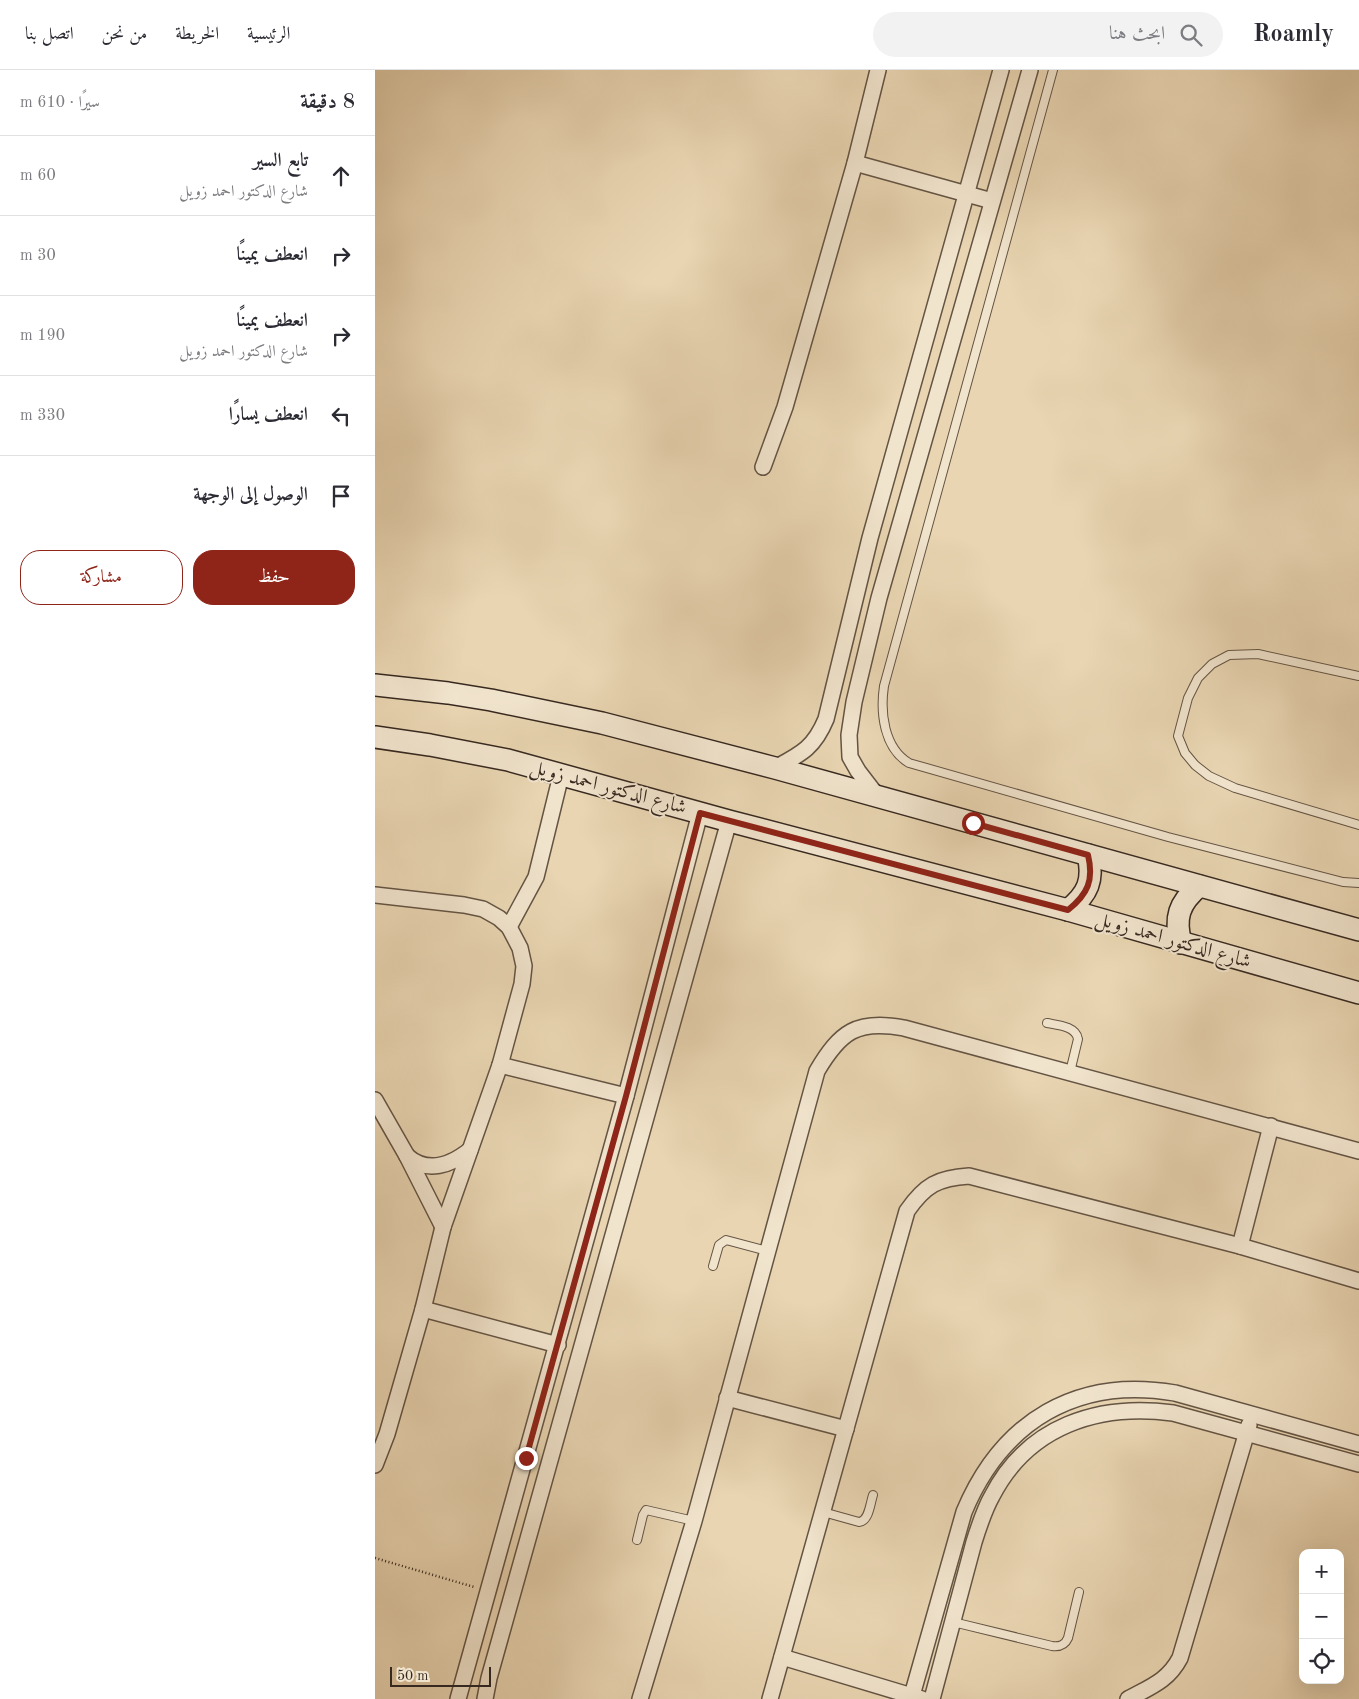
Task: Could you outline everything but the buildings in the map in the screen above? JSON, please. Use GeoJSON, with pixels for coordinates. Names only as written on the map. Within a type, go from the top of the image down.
{"type":"FeatureCollection","features":[{"type":"Feature","properties":{"kind":"street"},"geometry":{"type":"LineString","coordinates":[[763,468],[785,407],[855,163],[878,70]]}},
{"type":"Feature","properties":{"kind":"street"},"geometry":{"type":"LineString","coordinates":[[775,768],[799,755],[810,746],[820,734],[826,719],[856,592],[1001,70]]}},
{"type":"Feature","properties":{"kind":"street"},"geometry":{"type":"LineString","coordinates":[[878,797],[858,771],[851,757],[849,735],[854,702],[879,598],[1030,70]]}},
{"type":"Feature","properties":{"kind":"street"},"geometry":{"type":"LineString","coordinates":[[855,163],[966,192],[992,201]]}},
{"type":"Feature","properties":{"kind":"street"},"geometry":{"type":"LineString","coordinates":[[856,592],[879,598]]}},
{"type":"Feature","properties":{"kind":"street"},"geometry":{"type":"LineString","coordinates":[[375,685],[491,700],[602,723],[775,768],[1359,930]]}},
{"type":"Feature","properties":{"kind":"street","name":"شارع الدكتور احمد زويل"},"geometry":{"type":"LineString","coordinates":[[375,737],[508,760],[729,821],[1068,910],[1359,993]]}},
{"type":"Feature","properties":{"kind":"street"},"geometry":{"type":"LineString","coordinates":[[509,927],[536,877],[561,775]]}},
{"type":"Feature","properties":{"kind":"street"},"geometry":{"type":"LineString","coordinates":[[458,1699],[558,1345],[700,813]]}},
{"type":"Feature","properties":{"kind":"street"},"geometry":{"type":"LineString","coordinates":[[485,1699],[489,1678],[729,821]]}},
{"type":"Feature","properties":{"kind":"street"},"geometry":{"type":"LineString","coordinates":[[1068,910],[1086,892],[1090,880],[1091,867],[1088,855]]}},
{"type":"Feature","properties":{"kind":"street"},"geometry":{"type":"LineString","coordinates":[[1181,943],[1177,930],[1178,918],[1186,900],[1199,886]]}},
{"type":"Feature","properties":{"kind":"street"},"geometry":{"type":"LineString","coordinates":[[375,895],[464,904],[483,909],[499,918],[509,927],[520,948],[524,966],[522,984],[500,1065],[443,1227],[423,1309],[387,1434],[375,1465]]}},
{"type":"Feature","properties":{"kind":"street"},"geometry":{"type":"LineString","coordinates":[[641,1699],[694,1521],[817,1071],[827,1052],[841,1037],[860,1027],[882,1024],[904,1028],[1359,1151]]}},
{"type":"Feature","properties":{"kind":"street"},"geometry":{"type":"LineString","coordinates":[[500,1065],[626,1096]]}},
{"type":"Feature","properties":{"kind":"street"},"geometry":{"type":"LineString","coordinates":[[375,1100],[407,1156],[443,1227]]}},
{"type":"Feature","properties":{"kind":"street"},"geometry":{"type":"LineString","coordinates":[[1240,1246],[1271,1126]]}},
{"type":"Feature","properties":{"kind":"street"},"geometry":{"type":"LineString","coordinates":[[407,1156],[414,1162],[436,1167],[460,1158],[470,1150]]}},
{"type":"Feature","properties":{"kind":"street"},"geometry":{"type":"LineString","coordinates":[[770,1699],[907,1211],[918,1196],[933,1184],[950,1177],[969,1176],[1240,1246],[1359,1281]]}},
{"type":"Feature","properties":{"kind":"street"},"geometry":{"type":"LineString","coordinates":[[423,1309],[558,1345]]}},
{"type":"Feature","properties":{"kind":"street"},"geometry":{"type":"LineString","coordinates":[[782,1657],[916,1698],[965,1512],[982,1474],[995,1457],[1025,1426],[1063,1404],[1107,1391],[1130,1388],[1152,1389],[1175,1393],[1359,1444]]}},
{"type":"Feature","properties":{"kind":"street"},"geometry":{"type":"LineString","coordinates":[[727,1398],[846,1429]]}},
{"type":"Feature","properties":{"kind":"street"},"geometry":{"type":"LineString","coordinates":[[932,1699],[974,1542],[991,1496],[1004,1475],[1020,1456],[1038,1440],[1055,1430],[1093,1415],[1113,1411],[1133,1410],[1173,1413],[1359,1464]]}},
{"type":"Feature","properties":{"kind":"street"},"geometry":{"type":"LineString","coordinates":[[1128,1699],[1164,1679],[1175,1668],[1180,1658],[1252,1415]]}},
{"type":"Feature","properties":{"kind":"lane"},"geometry":{"type":"LineString","coordinates":[[1053,70],[883,686],[883,717],[891,744],[900,757],[909,763],[1168,837],[1343,882],[1359,882]]}},
{"type":"Feature","properties":{"kind":"lane"},"geometry":{"type":"LineString","coordinates":[[1359,676],[1258,654],[1229,654],[1212,664],[1198,678],[1187,698],[1178,736],[1185,753],[1195,765],[1209,776],[1235,788],[1359,825]]}},
{"type":"Feature","properties":{"kind":"lane"},"geometry":{"type":"LineString","coordinates":[[1047,1023],[1072,1029],[1077,1034],[1078,1039],[1069,1072]]}},
{"type":"Feature","properties":{"kind":"lane"},"geometry":{"type":"LineString","coordinates":[[713,1266],[719,1245],[726,1240],[767,1251]]}},
{"type":"Feature","properties":{"kind":"lane"},"geometry":{"type":"LineString","coordinates":[[823,1512],[863,1522],[873,1495]]}},
{"type":"Feature","properties":{"kind":"lane"},"geometry":{"type":"LineString","coordinates":[[637,1540],[643,1515],[647,1510],[694,1521]]}},
{"type":"Feature","properties":{"kind":"lane"},"geometry":{"type":"LineString","coordinates":[[953,1622],[1053,1646],[1060,1646],[1068,1638],[1079,1592]]}},
{"type":"Feature","properties":{"kind":"path"},"geometry":{"type":"LineString","coordinates":[[375,1558],[488,1590]]}},
{"type":"Feature","properties":{"kind":"route"},"geometry":{"type":"LineString","coordinates":[[526,1458],[626,1096],[700,813],[1068,910],[1086,892],[1090,880],[1091,867],[1088,855],[973,823]]}}]}
